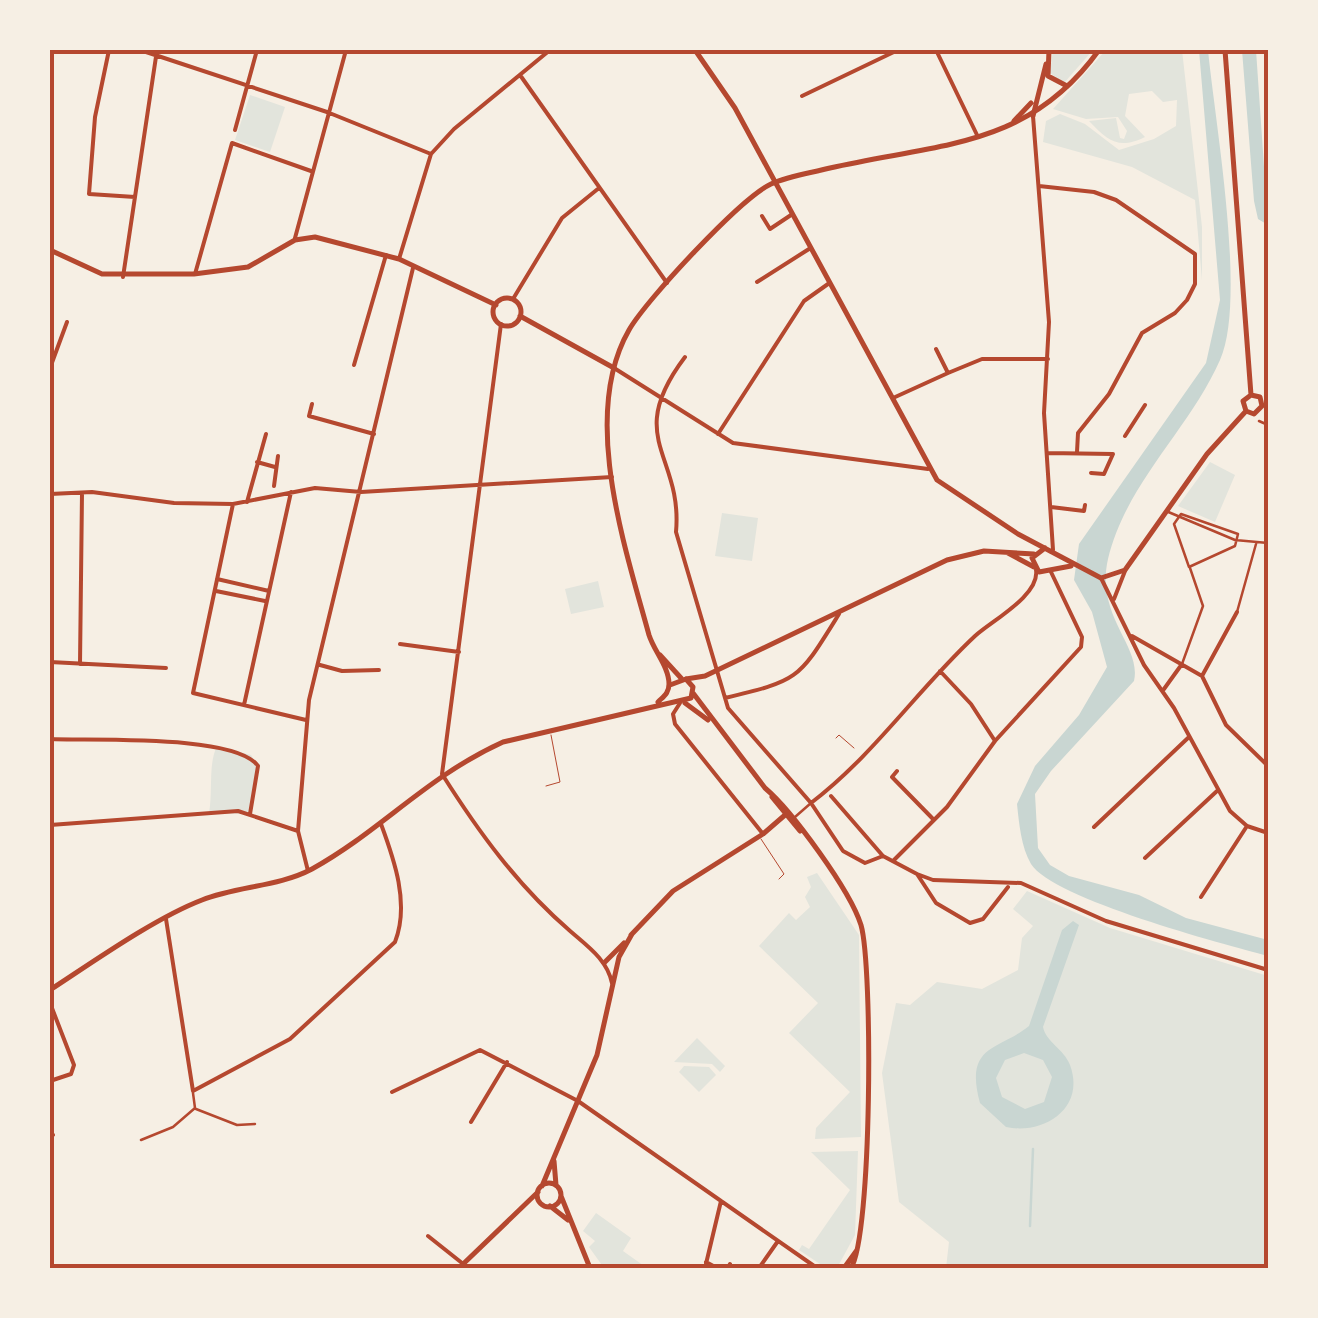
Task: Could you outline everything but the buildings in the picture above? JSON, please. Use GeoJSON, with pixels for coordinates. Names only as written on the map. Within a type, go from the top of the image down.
{"type":"FeatureCollection","features":[{"type":"Feature","properties":{"kind":"street"},"geometry":{"type":"LineString","coordinates":[[109,50],[95,117],[90,194],[134,197]]}},
{"type":"Feature","properties":{"kind":"street"},"geometry":{"type":"LineString","coordinates":[[140,50],[156,52],[327,112],[432,154]]}},
{"type":"Feature","properties":{"kind":"street"},"geometry":{"type":"LineString","coordinates":[[235,130],[257,50]]}},
{"type":"Feature","properties":{"kind":"street"},"geometry":{"type":"LineString","coordinates":[[295,240],[346,50]]}},
{"type":"Feature","properties":{"kind":"street"},"geometry":{"type":"LineString","coordinates":[[399,259],[432,154],[548,50]]}},
{"type":"Feature","properties":{"kind":"street"},"geometry":{"type":"LineString","coordinates":[[696,50],[775,182],[828,284],[867,344],[928,468],[948,489],[1107,584],[1138,654],[1163,690],[1217,791],[1230,811],[1247,826],[1268,832]]}},
{"type":"Feature","properties":{"kind":"street"},"geometry":{"type":"LineString","coordinates":[[802,96],[898,50]]}},
{"type":"Feature","properties":{"kind":"street"},"geometry":{"type":"LineString","coordinates":[[936,50],[978,136]]}},
{"type":"Feature","properties":{"kind":"street"},"geometry":{"type":"LineString","coordinates":[[894,860],[934,820],[995,741],[1080,647],[1082,638],[1054,571],[1047,453],[1048,359],[1033,101],[1049,50]]}},
{"type":"Feature","properties":{"kind":"street"},"geometry":{"type":"LineString","coordinates":[[714,726],[680,702],[669,689],[654,649],[612,477],[606,422],[614,368],[630,330],[720,224],[775,182],[978,136],[1033,116],[1070,86],[1099,50]]}},
{"type":"Feature","properties":{"kind":"street"},"geometry":{"type":"LineString","coordinates":[[1226,50],[1251,394],[1243,402],[1246,412]]}},
{"type":"Feature","properties":{"kind":"street"},"geometry":{"type":"LineString","coordinates":[[123,277],[156,52]]}},
{"type":"Feature","properties":{"kind":"street"},"geometry":{"type":"LineString","coordinates":[[1046,64],[1052,82],[1070,86]]}},
{"type":"Feature","properties":{"kind":"street"},"geometry":{"type":"LineString","coordinates":[[520,75],[668,284]]}},
{"type":"Feature","properties":{"kind":"street"},"geometry":{"type":"LineString","coordinates":[[1009,125],[1033,101]]}},
{"type":"Feature","properties":{"kind":"street"},"geometry":{"type":"LineString","coordinates":[[194,274],[232,143],[311,171]]}},
{"type":"Feature","properties":{"kind":"street"},"geometry":{"type":"LineString","coordinates":[[1039,186],[1094,192],[1116,200],[1194,254],[1195,284],[1187,300],[1175,314],[1142,333],[1110,394],[1078,433],[1077,452]]}},
{"type":"Feature","properties":{"kind":"street"},"geometry":{"type":"LineString","coordinates":[[50,250],[102,274],[123,277],[248,267],[295,240],[338,241],[399,259],[496,305],[513,299],[562,218],[600,188]]}},
{"type":"Feature","properties":{"kind":"street"},"geometry":{"type":"LineString","coordinates":[[762,216],[770,228],[792,215]]}},
{"type":"Feature","properties":{"kind":"street"},"geometry":{"type":"LineString","coordinates":[[757,282],[809,249]]}},
{"type":"Feature","properties":{"kind":"street"},"geometry":{"type":"LineString","coordinates":[[354,366],[386,255]]}},
{"type":"Feature","properties":{"kind":"street"},"geometry":{"type":"LineString","coordinates":[[308,871],[298,831],[306,720],[413,268]]}},
{"type":"Feature","properties":{"kind":"street"},"geometry":{"type":"LineString","coordinates":[[718,434],[804,300],[828,284]]}},
{"type":"Feature","properties":{"kind":"street"},"geometry":{"type":"LineString","coordinates":[[513,299],[520,316],[660,393],[718,434],[744,446],[842,454],[928,468]]}},
{"type":"Feature","properties":{"kind":"street"},"geometry":{"type":"LineString","coordinates":[[496,305],[495,318],[502,324],[512,325],[520,316]]}},
{"type":"Feature","properties":{"kind":"street"},"geometry":{"type":"LineString","coordinates":[[50,368],[67,322]]}},
{"type":"Feature","properties":{"kind":"street"},"geometry":{"type":"LineString","coordinates":[[502,324],[442,774],[521,884],[606,965],[613,988]]}},
{"type":"Feature","properties":{"kind":"street"},"geometry":{"type":"LineString","coordinates":[[50,334],[61,339]]}},
{"type":"Feature","properties":{"kind":"street"},"geometry":{"type":"LineString","coordinates":[[936,348],[948,373]]}},
{"type":"Feature","properties":{"kind":"street"},"geometry":{"type":"LineString","coordinates":[[685,357],[660,393],[658,437],[691,583],[725,698],[739,722],[811,803],[846,854],[865,862],[884,856]]}},
{"type":"Feature","properties":{"kind":"street"},"geometry":{"type":"LineString","coordinates":[[893,398],[982,359],[1048,359]]}},
{"type":"Feature","properties":{"kind":"street"},"geometry":{"type":"LineString","coordinates":[[1246,412],[1257,413],[1265,402],[1251,394]]}},
{"type":"Feature","properties":{"kind":"street"},"geometry":{"type":"LineString","coordinates":[[312,404],[308,416],[375,434]]}},
{"type":"Feature","properties":{"kind":"street"},"geometry":{"type":"LineString","coordinates":[[1125,436],[1145,405]]}},
{"type":"Feature","properties":{"kind":"street"},"geometry":{"type":"LineString","coordinates":[[1114,599],[1125,570],[1164,511],[1246,412]]}},
{"type":"Feature","properties":{"kind":"street"},"geometry":{"type":"LineString","coordinates":[[1260,421],[1268,425]]}},
{"type":"Feature","properties":{"kind":"street"},"geometry":{"type":"LineString","coordinates":[[248,502],[266,434]]}},
{"type":"Feature","properties":{"kind":"street"},"geometry":{"type":"LineString","coordinates":[[1091,473],[1104,474],[1120,444]]}},
{"type":"Feature","properties":{"kind":"street"},"geometry":{"type":"LineString","coordinates":[[1047,453],[1113,454]]}},
{"type":"Feature","properties":{"kind":"street"},"geometry":{"type":"LineString","coordinates":[[274,486],[278,456]]}},
{"type":"Feature","properties":{"kind":"street"},"geometry":{"type":"LineString","coordinates":[[256,462],[276,466]]}},
{"type":"Feature","properties":{"kind":"street"},"geometry":{"type":"LineString","coordinates":[[50,494],[82,492],[174,503],[233,504],[315,488],[361,492],[612,477]]}},
{"type":"Feature","properties":{"kind":"street"},"geometry":{"type":"LineString","coordinates":[[80,664],[82,492]]}},
{"type":"Feature","properties":{"kind":"street"},"geometry":{"type":"LineString","coordinates":[[244,705],[291,492]]}},
{"type":"Feature","properties":{"kind":"street"},"geometry":{"type":"LineString","coordinates":[[233,504],[193,693],[306,720]]}},
{"type":"Feature","properties":{"kind":"street"},"geometry":{"type":"LineString","coordinates":[[1051,506],[1084,511],[1085,505]]}},
{"type":"Feature","properties":{"kind":"street"},"geometry":{"type":"LineString","coordinates":[[1164,511],[1236,540],[1268,543]]}},
{"type":"Feature","properties":{"kind":"street"},"geometry":{"type":"LineString","coordinates":[[1163,690],[1182,664],[1203,606],[1178,529],[1179,519]]}},
{"type":"Feature","properties":{"kind":"street"},"geometry":{"type":"LineString","coordinates":[[794,818],[890,732],[940,671],[1032,589],[1036,552],[1018,534]]}},
{"type":"Feature","properties":{"kind":"street"},"geometry":{"type":"LineString","coordinates":[[1190,567],[1235,546],[1236,540]]}},
{"type":"Feature","properties":{"kind":"street"},"geometry":{"type":"LineString","coordinates":[[1202,676],[1237,612],[1257,543]]}},
{"type":"Feature","properties":{"kind":"street"},"geometry":{"type":"LineString","coordinates":[[761,835],[675,724],[673,714],[680,702],[705,676],[947,560],[972,552],[1036,552],[1045,548]]}},
{"type":"Feature","properties":{"kind":"street"},"geometry":{"type":"LineString","coordinates":[[1006,552],[1035,568],[1054,571],[1065,562]]}},
{"type":"Feature","properties":{"kind":"street"},"geometry":{"type":"LineString","coordinates":[[1101,578],[1125,570]]}},
{"type":"Feature","properties":{"kind":"street"},"geometry":{"type":"LineString","coordinates":[[217,579],[269,591]]}},
{"type":"Feature","properties":{"kind":"street"},"geometry":{"type":"LineString","coordinates":[[216,591],[266,602]]}},
{"type":"Feature","properties":{"kind":"street"},"geometry":{"type":"LineString","coordinates":[[725,698],[780,684],[800,673],[839,613]]}},
{"type":"Feature","properties":{"kind":"street"},"geometry":{"type":"LineString","coordinates":[[821,619],[829,630]]}},
{"type":"Feature","properties":{"kind":"street"},"geometry":{"type":"LineString","coordinates":[[1130,634],[1202,676],[1222,719],[1268,766]]}},
{"type":"Feature","properties":{"kind":"street"},"geometry":{"type":"LineString","coordinates":[[400,644],[459,652]]}},
{"type":"Feature","properties":{"kind":"street"},"geometry":{"type":"LineString","coordinates":[[1138,654],[1151,648]]}},
{"type":"Feature","properties":{"kind":"street"},"geometry":{"type":"LineString","coordinates":[[654,649],[693,690],[714,726],[802,833],[848,898],[865,949],[867,1188],[859,1248],[851,1265]]}},
{"type":"Feature","properties":{"kind":"street"},"geometry":{"type":"LineString","coordinates":[[50,662],[166,668]]}},
{"type":"Feature","properties":{"kind":"street"},"geometry":{"type":"LineString","coordinates":[[320,665],[342,671],[378,670]]}},
{"type":"Feature","properties":{"kind":"street"},"geometry":{"type":"LineString","coordinates":[[940,671],[971,704],[995,741]]}},
{"type":"Feature","properties":{"kind":"street"},"geometry":{"type":"LineString","coordinates":[[658,702],[684,679],[705,676]]}},
{"type":"Feature","properties":{"kind":"street"},"geometry":{"type":"LineString","coordinates":[[50,990],[166,919],[218,895],[308,871],[442,774],[503,742],[658,702],[680,702]]}},
{"type":"Feature","properties":{"kind":"street"},"geometry":{"type":"LineString","coordinates":[[1094,827],[1189,738]]}},
{"type":"Feature","properties":{"kind":"street"},"geometry":{"type":"LineString","coordinates":[[50,739],[214,745],[251,756],[258,766],[250,814]]}},
{"type":"Feature","properties":{"kind":"street"},"geometry":{"type":"LineString","coordinates":[[897,771],[892,777],[934,820]]}},
{"type":"Feature","properties":{"kind":"street"},"geometry":{"type":"LineString","coordinates":[[765,788],[794,818],[802,833]]}},
{"type":"Feature","properties":{"kind":"street"},"geometry":{"type":"LineString","coordinates":[[1144,858],[1217,791]]}},
{"type":"Feature","properties":{"kind":"street"},"geometry":{"type":"LineString","coordinates":[[831,796],[884,856],[917,874],[933,880],[1021,883],[1104,920],[1268,970]]}},
{"type":"Feature","properties":{"kind":"street"},"geometry":{"type":"LineString","coordinates":[[50,825],[250,814],[298,831]]}},
{"type":"Feature","properties":{"kind":"street"},"geometry":{"type":"LineString","coordinates":[[606,965],[632,934],[696,873],[761,835],[785,814]]}},
{"type":"Feature","properties":{"kind":"street"},"geometry":{"type":"LineString","coordinates":[[193,1091],[290,1039],[396,942],[400,930],[398,869],[380,822]]}},
{"type":"Feature","properties":{"kind":"street"},"geometry":{"type":"LineString","coordinates":[[1201,897],[1247,826]]}},
{"type":"Feature","properties":{"kind":"street"},"geometry":{"type":"LineString","coordinates":[[917,874],[936,903],[970,923],[983,919],[1008,886]]}},
{"type":"Feature","properties":{"kind":"street"},"geometry":{"type":"LineString","coordinates":[[166,919],[194,1108]]}},
{"type":"Feature","properties":{"kind":"street"},"geometry":{"type":"LineString","coordinates":[[428,1236],[460,1266],[540,1189],[597,1055],[617,965],[632,934]]}},
{"type":"Feature","properties":{"kind":"street"},"geometry":{"type":"LineString","coordinates":[[606,965],[617,965]]}},
{"type":"Feature","properties":{"kind":"street"},"geometry":{"type":"LineString","coordinates":[[50,1003],[74,1065],[71,1074],[50,1081]]}},
{"type":"Feature","properties":{"kind":"street"},"geometry":{"type":"LineString","coordinates":[[392,1092],[480,1050],[578,1101],[817,1268]]}},
{"type":"Feature","properties":{"kind":"street"},"geometry":{"type":"LineString","coordinates":[[471,1122],[507,1062]]}},
{"type":"Feature","properties":{"kind":"street"},"geometry":{"type":"LineString","coordinates":[[194,1108],[237,1124],[254,1124]]}},
{"type":"Feature","properties":{"kind":"street"},"geometry":{"type":"LineString","coordinates":[[140,1140],[173,1126],[194,1108]]}},
{"type":"Feature","properties":{"kind":"street"},"geometry":{"type":"LineString","coordinates":[[554,1158],[556,1186],[590,1268]]}},
{"type":"Feature","properties":{"kind":"street"},"geometry":{"type":"LineString","coordinates":[[540,1189],[556,1186]]}},
{"type":"Feature","properties":{"kind":"street"},"geometry":{"type":"LineString","coordinates":[[540,1189],[547,1206],[570,1222]]}},
{"type":"Feature","properties":{"kind":"street"},"geometry":{"type":"LineString","coordinates":[[524,1207],[547,1206],[561,1196]]}},
{"type":"Feature","properties":{"kind":"street"},"geometry":{"type":"LineString","coordinates":[[718,1268],[706,1265],[721,1200]]}},
{"type":"Feature","properties":{"kind":"street"},"geometry":{"type":"LineString","coordinates":[[760,1268],[778,1240]]}},
{"type":"Feature","properties":{"kind":"lane"},"geometry":{"type":"LineString","coordinates":[[546,786],[560,782],[550,732]]}},
{"type":"Feature","properties":{"kind":"lane"},"geometry":{"type":"LineString","coordinates":[[836,738],[839,735],[854,748]]}},
{"type":"Feature","properties":{"kind":"lane"},"geometry":{"type":"LineString","coordinates":[[761,835],[784,874],[779,879]]}},
{"type":"Feature","properties":{"kind":"shaded area"},"geometry":{"type":"Polygon","coordinates":[[[1053,50],[1093,50],[1064,83],[1050,73],[1053,50]]]}},
{"type":"Feature","properties":{"kind":"shaded area"},"geometry":{"type":"Polygon","coordinates":[[[1106,50],[1182,50],[1202,227],[1202,280],[1195,200],[1132,167],[1043,142],[1046,121],[1060,114],[1085,124],[1119,150],[1154,139],[1176,126],[1177,100],[1163,102],[1152,91],[1129,94],[1125,116],[1145,137],[1128,143],[1108,138],[1089,121],[1116,118],[1120,138],[1124,139],[1127,131],[1118,117],[1086,119],[1053,109],[1106,50]]]}},
{"type":"Feature","properties":{"kind":"shaded area"},"geometry":{"type":"Polygon","coordinates":[[[1199,50],[1208,50],[1227,210],[1228,332],[1207,386],[1143,481],[1117,532],[1108,559],[1108,598],[1131,655],[1134,681],[1051,771],[1035,794],[1038,848],[1050,865],[1069,876],[1139,895],[1186,918],[1268,940],[1268,956],[1141,919],[1046,878],[1028,857],[1017,804],[1035,766],[1079,715],[1107,667],[1092,612],[1074,580],[1079,544],[1206,363],[1220,300],[1199,50]]]}},
{"type":"Feature","properties":{"kind":"shaded area"},"geometry":{"type":"Polygon","coordinates":[[[1242,50],[1256,50],[1268,225],[1258,219],[1254,201],[1242,50]]]}},
{"type":"Feature","properties":{"kind":"shaded area"},"geometry":{"type":"Polygon","coordinates":[[[250,95],[285,107],[270,152],[235,140],[250,95]]]}},
{"type":"Feature","properties":{"kind":"shaded area"},"geometry":{"type":"Polygon","coordinates":[[[1210,462],[1235,475],[1215,522],[1178,506],[1210,462]]]}},
{"type":"Feature","properties":{"kind":"shaded area"},"geometry":{"type":"Polygon","coordinates":[[[722,513],[758,518],[752,561],[715,556],[722,513]]]}},
{"type":"Feature","properties":{"kind":"shaded area"},"geometry":{"type":"Polygon","coordinates":[[[598,581],[604,607],[571,614],[565,589],[598,581]]]}},
{"type":"Feature","properties":{"kind":"shaded area"},"geometry":{"type":"Polygon","coordinates":[[[217,746],[251,755],[258,766],[250,814],[209,813],[217,746]]]}},
{"type":"Feature","properties":{"kind":"shaded area"},"geometry":{"type":"Polygon","coordinates":[[[817,873],[859,935],[861,1137],[815,1139],[816,1128],[850,1092],[789,1033],[818,1003],[759,946],[789,913],[796,920],[810,907],[805,897],[811,887],[807,877],[817,873]]]}},
{"type":"Feature","properties":{"kind":"shaded area"},"geometry":{"type":"Polygon","coordinates":[[[1027,891],[1110,928],[1268,976],[1268,1268],[946,1268],[949,1242],[899,1202],[882,1073],[896,1003],[910,1005],[937,982],[982,989],[1018,970],[1022,938],[1033,926],[1013,909],[1027,891]]]}},
{"type":"Feature","properties":{"kind":"shaded area"},"geometry":{"type":"Polygon","coordinates":[[[1073,921],[1079,925],[1043,1027],[1070,1065],[1072,1094],[1067,1106],[1047,1122],[1034,1127],[1006,1127],[980,1103],[976,1084],[980,1059],[1029,1026],[1062,930],[1073,921]],[[1024,1053],[1005,1060],[996,1078],[1002,1097],[1025,1109],[1044,1102],[1052,1077],[1043,1060],[1024,1053]]]}},
{"type":"Feature","properties":{"kind":"shaded area"},"geometry":{"type":"Polygon","coordinates":[[[697,1038],[725,1066],[720,1072],[712,1064],[674,1062],[697,1038]]]}},
{"type":"Feature","properties":{"kind":"shaded area"},"geometry":{"type":"Polygon","coordinates":[[[684,1066],[709,1067],[716,1075],[699,1092],[679,1072],[684,1066]]]}},
{"type":"Feature","properties":{"kind":"shaded area"},"geometry":{"type":"Polygon","coordinates":[[[858,1151],[855,1235],[837,1268],[826,1268],[799,1250],[802,1245],[809,1249],[850,1190],[811,1152],[858,1151]]]}},
{"type":"Feature","properties":{"kind":"shaded area"},"geometry":{"type":"Polygon","coordinates":[[[596,1213],[631,1238],[623,1251],[647,1268],[604,1268],[589,1247],[595,1241],[583,1231],[596,1213]]]}},
{"type":"Feature","properties":{"kind":"waterway"},"geometry":{"type":"LineString","coordinates":[[1030,1226],[1033,1149]]}}]}
